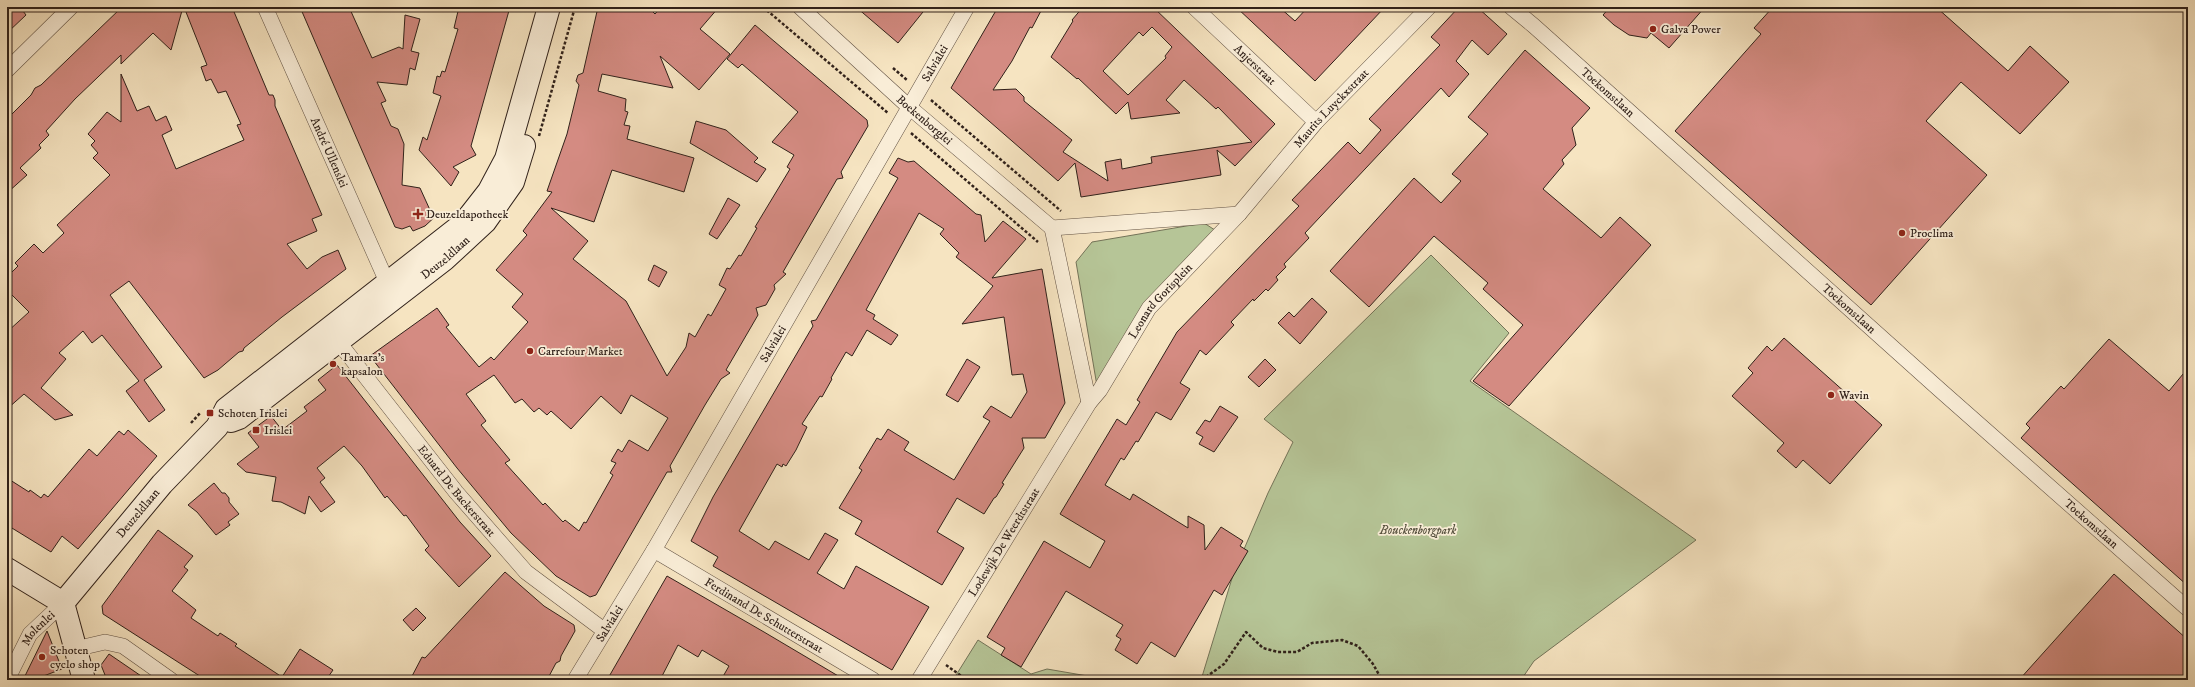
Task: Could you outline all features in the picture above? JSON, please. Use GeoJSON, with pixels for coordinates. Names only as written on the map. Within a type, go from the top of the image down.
{"type":"FeatureCollection","features":[{"type":"Feature","properties":{"kind":"street"},"geometry":{"type":"LineString","coordinates":[[7,70],[71,7]]}},
{"type":"Feature","properties":{"kind":"street","name":"André Ullenslei"},"geometry":{"type":"LineString","coordinates":[[265,7],[391,291]]}},
{"type":"Feature","properties":{"kind":"street","name":"Deuzeldlaan"},"geometry":{"type":"LineString","coordinates":[[64,603],[162,484],[217,427],[226,409],[334,336],[391,291],[464,223],[490,191],[506,159],[549,7]]}},
{"type":"Feature","properties":{"kind":"street","name":"Deuzeldlaan"},"geometry":{"type":"LineString","coordinates":[[391,291],[445,259],[485,222],[513,182],[564,7]]}},
{"type":"Feature","properties":{"kind":"street","name":"Boekenborglei"},"geometry":{"type":"LineString","coordinates":[[800,7],[908,106],[1052,228]]}},
{"type":"Feature","properties":{"kind":"street","name":"Salvialei"},"geometry":{"type":"LineString","coordinates":[[575,680],[654,550],[908,106],[967,7]]}},
{"type":"Feature","properties":{"kind":"street","name":"Anjerstraat"},"geometry":{"type":"LineString","coordinates":[[1194,7],[1316,122]]}},
{"type":"Feature","properties":{"kind":"street","name":"Maurits Luyckxstraat"},"geometry":{"type":"LineString","coordinates":[[1238,214],[1316,122],[1429,7]]}},
{"type":"Feature","properties":{"kind":"street","name":"Toekomstlaan"},"geometry":{"type":"LineString","coordinates":[[1511,7],[2188,609]]}},
{"type":"Feature","properties":{"kind":"street"},"geometry":{"type":"LineString","coordinates":[[1089,403],[1052,228],[1238,214]]}},
{"type":"Feature","properties":{"kind":"street","name":"Leonard Gorisplein"},"geometry":{"type":"LineString","coordinates":[[1089,403],[1100,390],[1149,308],[1238,214]]}},
{"type":"Feature","properties":{"kind":"street","name":"Eduard De Backerstraat"},"geometry":{"type":"LineString","coordinates":[[334,336],[456,492],[526,572],[605,631]]}},
{"type":"Feature","properties":{"kind":"street","name":"Lodewijk De Weerdtstraat"},"geometry":{"type":"LineString","coordinates":[[919,680],[1089,403]]}},
{"type":"Feature","properties":{"kind":"street","name":"Ferdinand De Schutterstraat"},"geometry":{"type":"LineString","coordinates":[[654,550],[873,680]]}},
{"type":"Feature","properties":{"kind":"street"},"geometry":{"type":"LineString","coordinates":[[7,569],[64,603],[84,680]]}},
{"type":"Feature","properties":{"kind":"street","name":"Molenlei"},"geometry":{"type":"LineString","coordinates":[[7,680],[30,634],[64,603]]}},
{"type":"Feature","properties":{"kind":"street"},"geometry":{"type":"LineString","coordinates":[[75,649],[105,642],[123,646],[171,680]]}},
{"type":"Feature","properties":{"kind":"path"},"geometry":{"type":"LineString","coordinates":[[888,64],[1078,226]]}},
{"type":"Feature","properties":{"kind":"path"},"geometry":{"type":"LineString","coordinates":[[1202,680],[1224,664],[1246,632],[1263,648],[1278,652],[1297,652],[1312,642],[1342,640],[1358,646],[1373,664],[1382,680]]}},
{"type":"Feature","properties":{"kind":"path"},"geometry":{"type":"LineString","coordinates":[[934,655],[967,680]]}},
{"type":"Feature","properties":{"kind":"path"},"geometry":{"type":"LineString","coordinates":[[1222,680],[1233,680]]}},
{"type":"Feature","properties":{"kind":"green space"},"geometry":{"type":"Polygon","coordinates":[[[1204,223],[1218,232],[1097,386],[1076,262],[1092,242],[1204,223]]]}},
{"type":"Feature","properties":{"kind":"green space","name":"Bouckenborgpark"},"geometry":{"type":"Polygon","coordinates":[[[1431,255],[1509,333],[1470,381],[1696,540],[1534,661],[1521,680],[1201,680],[1233,575],[1268,493],[1293,442],[1264,419],[1431,255]]]}},
{"type":"Feature","properties":{"kind":"green space"},"geometry":{"type":"Polygon","coordinates":[[[978,640],[1031,674],[1047,669],[1111,680],[953,680],[978,640]]]}},
{"type":"Feature","properties":{"kind":"building"},"geometry":{"type":"Polygon","coordinates":[[[7,7],[20,7],[26,15],[7,33],[7,7]]]}},
{"type":"Feature","properties":{"kind":"building"},"geometry":{"type":"Polygon","coordinates":[[[122,7],[183,7],[171,50],[153,33],[121,64],[121,55],[75,99],[46,131],[49,135],[39,145],[41,148],[20,168],[27,175],[7,193],[7,119],[31,95],[35,88],[41,85],[122,7]]]}},
{"type":"Feature","properties":{"kind":"building"},"geometry":{"type":"Polygon","coordinates":[[[184,7],[232,7],[269,95],[273,95],[275,106],[322,215],[312,219],[317,231],[287,244],[307,269],[322,257],[338,250],[346,269],[282,317],[244,348],[243,351],[239,352],[218,370],[204,378],[129,281],[110,295],[162,367],[144,380],[165,410],[149,422],[126,391],[139,381],[102,335],[92,343],[83,331],[59,353],[66,359],[41,388],[73,415],[55,420],[24,394],[7,409],[7,332],[29,312],[7,290],[7,277],[18,266],[15,263],[34,244],[43,253],[64,233],[57,225],[110,175],[93,158],[98,153],[91,145],[95,141],[88,134],[107,112],[121,122],[121,74],[137,111],[149,106],[156,121],[166,116],[172,130],[162,135],[176,169],[244,140],[237,125],[241,124],[226,91],[218,93],[211,79],[206,81],[201,67],[207,65],[184,7]]]}},
{"type":"Feature","properties":{"kind":"building"},"geometry":{"type":"Polygon","coordinates":[[[300,7],[349,7],[372,58],[399,47],[403,49],[405,15],[420,19],[411,51],[419,53],[415,70],[410,68],[407,85],[377,82],[386,101],[381,103],[391,126],[398,129],[404,144],[402,185],[420,188],[430,210],[438,214],[425,226],[413,231],[410,226],[402,229],[395,227],[300,7]]]}},
{"type":"Feature","properties":{"kind":"building"},"geometry":{"type":"Polygon","coordinates":[[[459,7],[510,7],[471,146],[476,155],[453,167],[459,172],[451,186],[419,150],[423,137],[427,140],[441,96],[433,93],[437,76],[440,77],[442,71],[445,72],[458,29],[454,28],[459,7]]]}},
{"type":"Feature","properties":{"kind":"building"},"geometry":{"type":"Polygon","coordinates":[[[598,7],[642,10],[648,7],[655,14],[661,7],[719,7],[700,29],[730,54],[699,90],[660,56],[673,88],[602,74],[598,91],[626,99],[625,111],[628,112],[624,125],[630,126],[627,139],[694,158],[684,192],[612,170],[594,222],[551,208],[588,241],[573,259],[626,301],[667,376],[686,347],[689,333],[695,337],[708,314],[711,316],[726,289],[719,285],[727,268],[730,269],[739,255],[741,256],[757,228],[755,227],[790,169],[787,167],[794,155],[772,142],[798,112],[742,64],[738,68],[727,59],[755,25],[867,120],[868,126],[841,172],[843,178],[837,179],[783,272],[786,274],[774,285],[775,289],[766,305],[756,308],[758,315],[726,370],[730,373],[721,379],[705,405],[670,466],[672,472],[667,472],[596,595],[590,597],[556,576],[511,533],[457,468],[370,356],[437,308],[449,325],[446,327],[479,367],[491,357],[494,360],[528,322],[512,307],[523,294],[496,270],[527,235],[523,231],[552,192],[547,191],[567,134],[579,85],[576,81],[578,75],[583,73],[598,7]],[[494,375],[466,394],[486,421],[481,425],[510,460],[505,463],[543,505],[545,503],[563,522],[565,520],[579,531],[584,522],[586,523],[613,475],[610,473],[616,463],[611,461],[618,449],[622,452],[629,440],[648,451],[668,418],[631,395],[621,414],[601,396],[571,429],[551,411],[547,415],[539,408],[534,412],[522,399],[515,403],[494,375]]]}},
{"type":"Feature","properties":{"kind":"building"},"geometry":{"type":"Polygon","coordinates":[[[856,7],[927,7],[898,43],[856,7]]]}},
{"type":"Feature","properties":{"kind":"building"},"geometry":{"type":"Polygon","coordinates":[[[998,7],[1043,7],[1032,28],[1030,27],[1012,61],[993,90],[1016,89],[1024,97],[1024,101],[1072,140],[1063,152],[1108,181],[1105,162],[1121,159],[1122,169],[1152,163],[1151,157],[1252,142],[1218,107],[1216,109],[1184,80],[1166,100],[1180,113],[1131,119],[1128,102],[1116,114],[1078,78],[1077,79],[1051,57],[1073,21],[1072,20],[1083,7],[1153,7],[1275,124],[1235,166],[1217,150],[1221,175],[1081,197],[1075,163],[1058,181],[951,88],[998,7]],[[1152,27],[1143,36],[1139,32],[1103,71],[1128,95],[1166,58],[1165,56],[1172,47],[1152,27]]]}},
{"type":"Feature","properties":{"kind":"building"},"geometry":{"type":"Polygon","coordinates":[[[1236,7],[1279,7],[1295,21],[1308,7],[1385,7],[1315,81],[1236,7]]]}},
{"type":"Feature","properties":{"kind":"building"},"geometry":{"type":"Polygon","coordinates":[[[1459,7],[1477,7],[1507,34],[1488,55],[1472,40],[1456,61],[1469,74],[1449,97],[1441,88],[1305,233],[1309,238],[1284,264],[1286,267],[1276,277],[1278,280],[1268,291],[1266,289],[1254,301],[1253,299],[1231,322],[1234,325],[1206,355],[1200,350],[1180,383],[1190,389],[1171,420],[1156,412],[1138,442],[1136,441],[1124,460],[1121,458],[1105,485],[1130,500],[1133,494],[1188,528],[1188,516],[1204,525],[1205,550],[1221,527],[1243,541],[1240,546],[1248,551],[1222,595],[1214,590],[1175,657],[1151,642],[1137,664],[1115,650],[1121,639],[1116,636],[1123,625],[1066,591],[1021,667],[1001,655],[1005,648],[987,637],[1044,541],[1090,568],[1105,541],[1060,514],[1117,419],[1126,425],[1140,402],[1137,400],[1177,332],[1299,206],[1292,200],[1348,142],[1360,154],[1381,130],[1369,119],[1440,45],[1431,37],[1459,7]]]}},
{"type":"Feature","properties":{"kind":"building","name":"Galva Power"},"geometry":{"type":"Polygon","coordinates":[[[1610,7],[1705,7],[1669,48],[1651,33],[1647,38],[1629,35],[1614,25],[1603,15],[1610,7]]]}},
{"type":"Feature","properties":{"kind":"building"},"geometry":{"type":"Polygon","coordinates":[[[1773,7],[1936,7],[2008,71],[2030,46],[2069,82],[2020,134],[1961,82],[1926,121],[1987,175],[1871,305],[1675,131],[1761,34],[1754,28],[1773,7]]]}},
{"type":"Feature","properties":{"kind":"building"},"geometry":{"type":"Polygon","coordinates":[[[1525,50],[1590,108],[1572,128],[1576,145],[1562,160],[1564,164],[1543,189],[1601,238],[1620,217],[1651,245],[1509,406],[1473,381],[1523,325],[1483,289],[1488,283],[1434,236],[1369,307],[1330,271],[1414,178],[1441,203],[1461,181],[1452,174],[1488,134],[1468,117],[1525,50]]]}},
{"type":"Feature","properties":{"kind":"building"},"geometry":{"type":"Polygon","coordinates":[[[696,121],[726,130],[758,158],[754,162],[766,169],[757,182],[690,143],[696,121]]]}},
{"type":"Feature","properties":{"kind":"building"},"geometry":{"type":"Polygon","coordinates":[[[898,158],[908,162],[914,161],[976,214],[981,215],[985,242],[1003,221],[1026,239],[992,278],[1042,269],[1065,403],[1045,438],[1022,438],[1024,448],[1002,483],[1004,484],[984,514],[957,498],[937,532],[964,548],[942,585],[855,534],[862,521],[839,508],[862,470],[859,468],[877,438],[881,440],[888,429],[909,442],[904,450],[954,480],[990,421],[983,417],[991,406],[1011,418],[1027,392],[1023,374],[1012,375],[1004,317],[962,324],[993,286],[956,257],[959,253],[940,234],[944,229],[919,213],[866,310],[875,315],[873,319],[898,335],[891,345],[867,330],[852,356],[846,352],[822,397],[820,396],[802,424],[807,427],[796,450],[786,466],[783,464],[782,467],[777,464],[739,531],[769,550],[775,541],[809,560],[825,533],[838,540],[817,573],[844,589],[856,566],[929,607],[892,670],[713,566],[718,557],[691,541],[713,497],[813,326],[811,321],[816,320],[898,178],[889,173],[898,158]]]}},
{"type":"Feature","properties":{"kind":"building"},"geometry":{"type":"Polygon","coordinates":[[[728,198],[740,205],[717,239],[709,234],[728,198]]]}},
{"type":"Feature","properties":{"kind":"building"},"geometry":{"type":"Polygon","coordinates":[[[654,265],[667,272],[659,287],[648,280],[654,265]]]}},
{"type":"Feature","properties":{"kind":"building"},"geometry":{"type":"Polygon","coordinates":[[[1312,298],[1327,312],[1300,344],[1278,323],[1289,312],[1294,317],[1312,298]]]}},
{"type":"Feature","properties":{"kind":"building"},"geometry":{"type":"Polygon","coordinates":[[[1784,338],[1882,425],[1830,484],[1803,460],[1796,468],[1777,451],[1784,443],[1732,396],[1753,373],[1748,368],[1767,346],[1772,351],[1784,338]]]}},
{"type":"Feature","properties":{"kind":"building"},"geometry":{"type":"Polygon","coordinates":[[[2109,339],[2169,391],[2188,368],[2188,586],[2021,438],[2030,428],[2026,424],[2061,386],[2064,389],[2109,339]]]}},
{"type":"Feature","properties":{"kind":"building"},"geometry":{"type":"Polygon","coordinates":[[[967,359],[980,367],[958,402],[946,395],[967,359]]]}},
{"type":"Feature","properties":{"kind":"building"},"geometry":{"type":"Polygon","coordinates":[[[1265,359],[1276,370],[1259,387],[1248,377],[1265,359]]]}},
{"type":"Feature","properties":{"kind":"building"},"geometry":{"type":"Polygon","coordinates":[[[337,365],[460,522],[491,556],[459,587],[425,550],[429,546],[406,515],[404,516],[387,496],[385,498],[362,466],[344,446],[317,468],[325,478],[320,482],[335,502],[321,512],[309,496],[305,514],[281,502],[272,501],[276,477],[246,472],[237,464],[259,447],[248,433],[271,416],[282,430],[307,411],[304,407],[326,390],[318,380],[337,365]]]}},
{"type":"Feature","properties":{"kind":"building"},"geometry":{"type":"Polygon","coordinates":[[[1220,406],[1238,417],[1214,452],[1199,444],[1203,437],[1196,433],[1205,420],[1210,422],[1220,406]]]}},
{"type":"Feature","properties":{"kind":"building"},"geometry":{"type":"Polygon","coordinates":[[[128,430],[157,456],[78,549],[62,536],[51,552],[7,525],[7,478],[29,492],[30,490],[41,498],[44,494],[48,497],[89,449],[97,456],[119,431],[124,435],[128,430]]]}},
{"type":"Feature","properties":{"kind":"building"},"geometry":{"type":"Polygon","coordinates":[[[214,483],[222,493],[225,493],[229,498],[229,502],[239,514],[228,522],[230,525],[216,535],[197,512],[188,505],[214,483]]]}},
{"type":"Feature","properties":{"kind":"building"},"geometry":{"type":"Polygon","coordinates":[[[158,530],[193,556],[184,567],[188,570],[172,591],[196,610],[191,618],[218,636],[220,633],[237,644],[235,646],[282,677],[300,649],[333,670],[326,680],[206,680],[103,614],[102,606],[158,530]]]}},
{"type":"Feature","properties":{"kind":"building"},"geometry":{"type":"Polygon","coordinates":[[[505,572],[544,606],[574,625],[575,631],[561,656],[560,661],[556,663],[547,680],[410,680],[422,657],[425,658],[505,572]]]}},
{"type":"Feature","properties":{"kind":"building"},"geometry":{"type":"Polygon","coordinates":[[[2114,574],[2188,640],[2188,680],[2019,680],[2114,574]]]}},
{"type":"Feature","properties":{"kind":"building"},"geometry":{"type":"Polygon","coordinates":[[[667,576],[845,680],[721,680],[729,666],[702,650],[698,657],[678,645],[660,680],[607,680],[667,576]]]}},
{"type":"Feature","properties":{"kind":"building"},"geometry":{"type":"Polygon","coordinates":[[[416,608],[426,618],[413,631],[403,620],[416,608]]]}},
{"type":"Feature","properties":{"kind":"building"},"geometry":{"type":"Polygon","coordinates":[[[47,631],[62,669],[33,680],[23,680],[47,631]]]}},
{"type":"Feature","properties":{"kind":"building"},"geometry":{"type":"Polygon","coordinates":[[[109,654],[147,680],[107,680],[101,665],[109,654]]]}},
{"type":"Feature","properties":{"kind":"place","name":"Galva Power"},"geometry":{"type":"Point","coordinates":[1653,29]}},
{"type":"Feature","properties":{"kind":"place","name":"Deuzeldapotheek"},"geometry":{"type":"Point","coordinates":[418,214]}},
{"type":"Feature","properties":{"kind":"place","name":"Proclima"},"geometry":{"type":"Point","coordinates":[1902,233]}},
{"type":"Feature","properties":{"kind":"place","name":"Carrefour Market"},"geometry":{"type":"Point","coordinates":[530,351]}},
{"type":"Feature","properties":{"kind":"place","name":"Tamara's kapsalon"},"geometry":{"type":"Point","coordinates":[333,364]}},
{"type":"Feature","properties":{"kind":"place","name":"Wavin"},"geometry":{"type":"Point","coordinates":[1831,395]}},
{"type":"Feature","properties":{"kind":"place","name":"Schoten Irislei"},"geometry":{"type":"Point","coordinates":[210,413]}},
{"type":"Feature","properties":{"kind":"place","name":"Irislei"},"geometry":{"type":"Point","coordinates":[256,430]}},
{"type":"Feature","properties":{"kind":"place","name":"Schoten cyclo shop"},"geometry":{"type":"Point","coordinates":[42,657]}}]}
